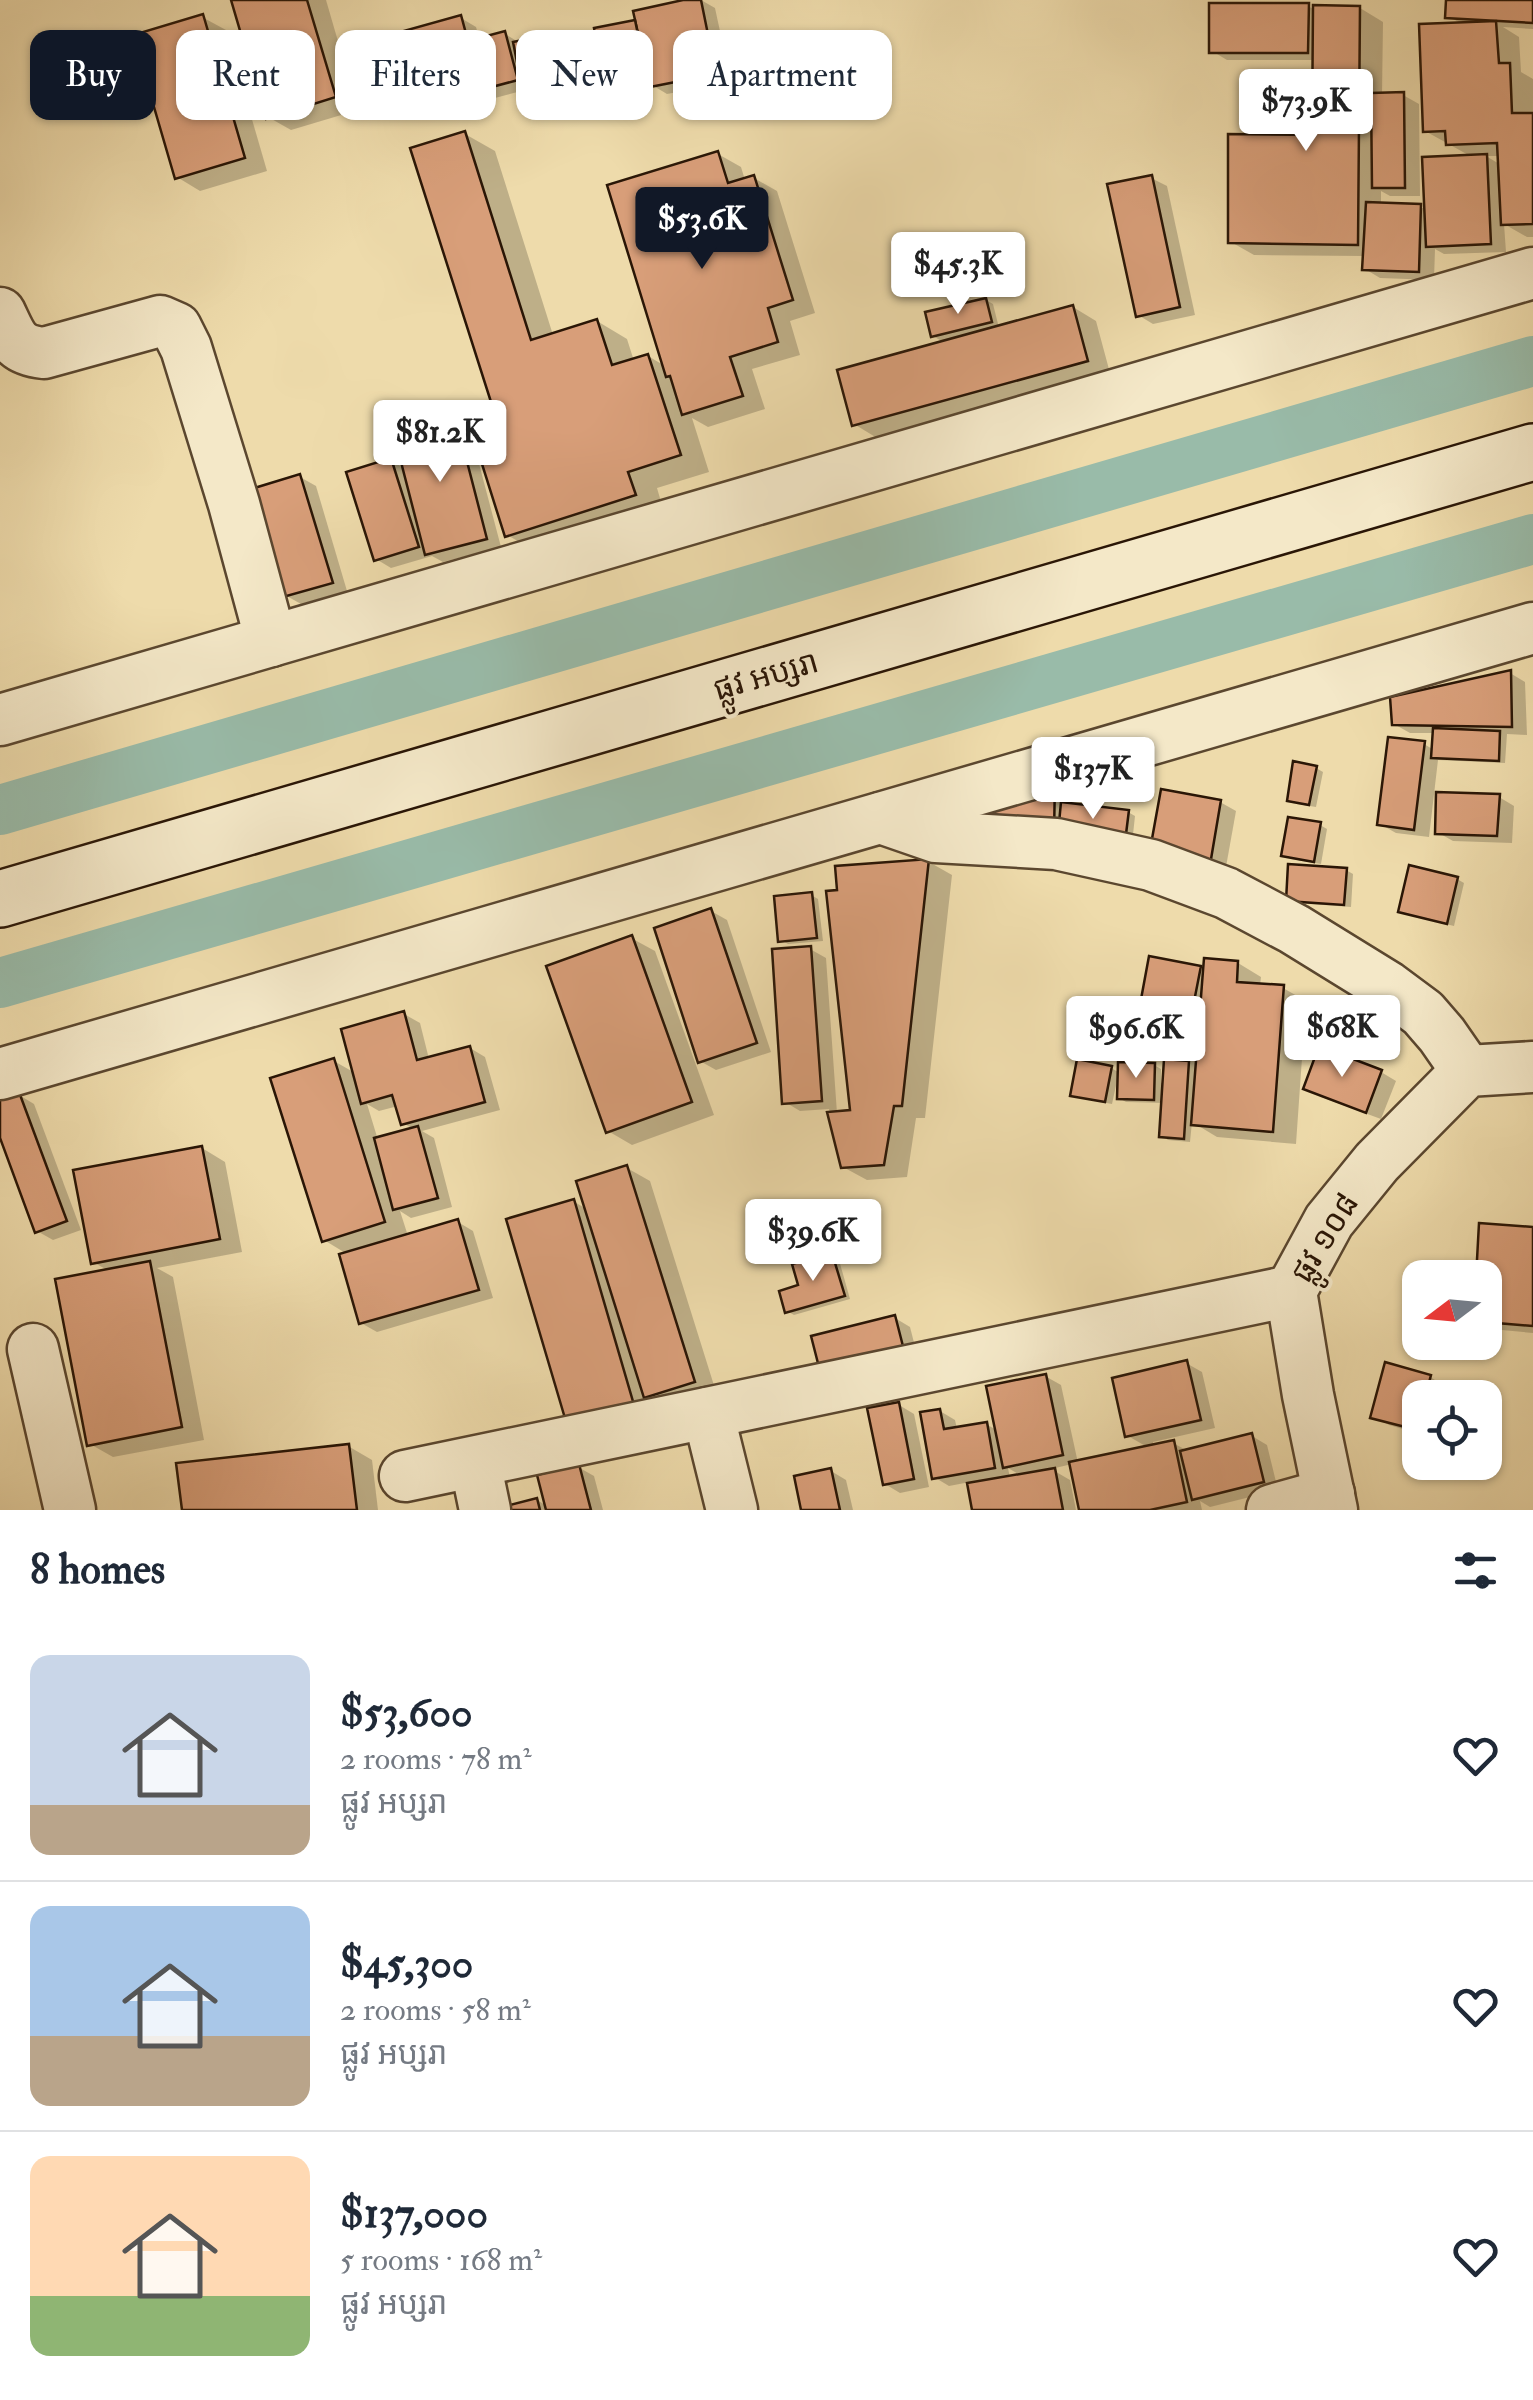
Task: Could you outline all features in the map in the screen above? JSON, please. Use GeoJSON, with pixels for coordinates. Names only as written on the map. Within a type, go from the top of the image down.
{"type":"FeatureCollection","features":[{"type":"Feature","properties":{"kind":"main road","name":"ផ្លូវ អប្សរា"},"geometry":{"type":"LineString","coordinates":[[0,899],[1533,452]]}},
{"type":"Feature","properties":{"kind":"street"},"geometry":{"type":"LineString","coordinates":[[0,720],[1533,273]]}},
{"type":"Feature","properties":{"kind":"street"},"geometry":{"type":"LineString","coordinates":[[0,313],[14,343],[27,352],[44,353],[160,321],[176,328],[186,348],[224,469],[271,641]]}},
{"type":"Feature","properties":{"kind":"street"},"geometry":{"type":"LineString","coordinates":[[0,1074],[1533,628]]}},
{"type":"Feature","properties":{"kind":"street"},"geometry":{"type":"LineString","coordinates":[[882,818],[936,836],[1056,844],[1151,866],[1226,893],[1388,987],[1423,1013],[1466,1071],[1533,1067]]}},
{"type":"Feature","properties":{"kind":"street","name":"ផ្លូវ ១០៨"},"geometry":{"type":"LineString","coordinates":[[1331,1502],[1291,1291],[1341,1206],[1377,1162],[1466,1071]]}},
{"type":"Feature","properties":{"kind":"street"},"geometry":{"type":"LineString","coordinates":[[405,1476],[1291,1291]]}},
{"type":"Feature","properties":{"kind":"street"},"geometry":{"type":"LineString","coordinates":[[34,1349],[70,1510]]}},
{"type":"Feature","properties":{"kind":"street"},"geometry":{"type":"LineString","coordinates":[[708,1414],[732,1510]]}},
{"type":"Feature","properties":{"kind":"street"},"geometry":{"type":"LineString","coordinates":[[475,1462],[485,1510]]}},
{"type":"Feature","properties":{"kind":"street"},"geometry":{"type":"LineString","coordinates":[[1272,1510],[1331,1502]]}},
{"type":"Feature","properties":{"kind":"building"},"geometry":{"type":"Polygon","coordinates":[[[231,0],[307,0],[335,97],[315,104],[315,30],[240,30],[231,0]]]}},
{"type":"Feature","properties":{"kind":"building"},"geometry":{"type":"Polygon","coordinates":[[[701,0],[707,30],[673,30],[673,82],[653,86],[653,30],[637,30],[633,11],[701,0]]]}},
{"type":"Feature","properties":{"kind":"building"},"geometry":{"type":"Polygon","coordinates":[[[1446,0],[1533,0],[1533,23],[1445,18],[1446,0]]]}},
{"type":"Feature","properties":{"kind":"building"},"geometry":{"type":"Polygon","coordinates":[[[1209,3],[1309,3],[1308,53],[1209,53],[1209,3]]]}},
{"type":"Feature","properties":{"kind":"building"},"geometry":{"type":"Polygon","coordinates":[[[1313,5],[1360,6],[1358,245],[1228,243],[1228,134],[1312,135],[1313,5]]]}},
{"type":"Feature","properties":{"kind":"building"},"geometry":{"type":"Polygon","coordinates":[[[203,14],[208,30],[176,30],[176,120],[234,120],[245,158],[175,179],[156,114],[156,30],[150,30],[203,14]]]}},
{"type":"Feature","properties":{"kind":"building"},"geometry":{"type":"Polygon","coordinates":[[[461,15],[465,30],[407,30],[461,15]]]}},
{"type":"Feature","properties":{"kind":"building"},"geometry":{"type":"Polygon","coordinates":[[[635,20],[637,30],[594,30],[635,20]]]}},
{"type":"Feature","properties":{"kind":"building"},"geometry":{"type":"Polygon","coordinates":[[[1496,21],[1499,63],[1510,63],[1512,113],[1533,113],[1533,224],[1501,225],[1497,143],[1446,145],[1445,131],[1423,132],[1419,24],[1496,21]]]}},
{"type":"Feature","properties":{"kind":"building"},"geometry":{"type":"Polygon","coordinates":[[[505,31],[516,81],[496,86],[496,33],[505,31]]]}},
{"type":"Feature","properties":{"kind":"building"},"geometry":{"type":"Polygon","coordinates":[[[1404,92],[1405,188],[1372,188],[1371,93],[1404,92]]]}},
{"type":"Feature","properties":{"kind":"building"},"geometry":{"type":"Polygon","coordinates":[[[465,131],[531,340],[597,319],[612,365],[648,354],[681,455],[628,472],[636,495],[505,537],[465,410],[491,402],[410,148],[465,131]]]}},
{"type":"Feature","properties":{"kind":"building"},"geometry":{"type":"Polygon","coordinates":[[[718,151],[728,183],[754,175],[793,300],[768,308],[778,342],[730,357],[743,396],[682,415],[670,376],[666,377],[607,185],[718,151]]]}},
{"type":"Feature","properties":{"kind":"building"},"geometry":{"type":"Polygon","coordinates":[[[1487,154],[1491,244],[1426,247],[1422,157],[1487,154]]]}},
{"type":"Feature","properties":{"kind":"building"},"geometry":{"type":"Polygon","coordinates":[[[1152,175],[1180,307],[1136,317],[1107,184],[1152,175]]]}},
{"type":"Feature","properties":{"kind":"building"},"geometry":{"type":"Polygon","coordinates":[[[1366,202],[1421,204],[1419,272],[1362,270],[1366,202]]]}},
{"type":"Feature","properties":{"kind":"building"},"geometry":{"type":"Polygon","coordinates":[[[986,298],[992,322],[931,337],[925,312],[986,298]]]}},
{"type":"Feature","properties":{"kind":"building"},"geometry":{"type":"Polygon","coordinates":[[[1073,305],[1088,361],[852,426],[837,370],[1073,305]]]}},
{"type":"Feature","properties":{"kind":"building"},"geometry":{"type":"Polygon","coordinates":[[[455,415],[487,539],[425,555],[393,431],[455,415]]]}},
{"type":"Feature","properties":{"kind":"building"},"geometry":{"type":"Polygon","coordinates":[[[391,458],[419,547],[374,561],[346,472],[391,458]]]}},
{"type":"Feature","properties":{"kind":"building"},"geometry":{"type":"Polygon","coordinates":[[[300,474],[333,583],[283,597],[251,489],[300,474]]]}},
{"type":"Feature","properties":{"kind":"building"},"geometry":{"type":"Polygon","coordinates":[[[1511,670],[1512,727],[1392,725],[1390,697],[1511,670]]]}},
{"type":"Feature","properties":{"kind":"building"},"geometry":{"type":"Polygon","coordinates":[[[1433,728],[1500,731],[1499,761],[1431,758],[1433,728]]]}},
{"type":"Feature","properties":{"kind":"building"},"geometry":{"type":"Polygon","coordinates":[[[1388,737],[1425,741],[1414,830],[1377,825],[1388,737]]]}},
{"type":"Feature","properties":{"kind":"building"},"geometry":{"type":"Polygon","coordinates":[[[1293,761],[1317,766],[1309,805],[1287,801],[1293,761]]]}},
{"type":"Feature","properties":{"kind":"building"},"geometry":{"type":"Polygon","coordinates":[[[1055,780],[1054,834],[975,822],[970,805],[1055,780]]]}},
{"type":"Feature","properties":{"kind":"building"},"geometry":{"type":"Polygon","coordinates":[[[1161,789],[1221,800],[1209,871],[1148,861],[1161,789]]]}},
{"type":"Feature","properties":{"kind":"building"},"geometry":{"type":"Polygon","coordinates":[[[1436,792],[1500,794],[1497,836],[1435,834],[1436,792]]]}},
{"type":"Feature","properties":{"kind":"building"},"geometry":{"type":"Polygon","coordinates":[[[1061,802],[1129,810],[1125,842],[1058,834],[1061,802]]]}},
{"type":"Feature","properties":{"kind":"building"},"geometry":{"type":"Polygon","coordinates":[[[1288,817],[1321,822],[1314,862],[1281,856],[1288,817]]]}},
{"type":"Feature","properties":{"kind":"building"},"geometry":{"type":"Polygon","coordinates":[[[929,859],[902,1106],[894,1106],[884,1165],[841,1168],[827,1112],[850,1110],[826,891],[837,890],[835,866],[929,859]]]}},
{"type":"Feature","properties":{"kind":"building"},"geometry":{"type":"Polygon","coordinates":[[[1288,864],[1347,868],[1344,905],[1286,901],[1288,864]]]}},
{"type":"Feature","properties":{"kind":"building"},"geometry":{"type":"Polygon","coordinates":[[[1409,865],[1458,877],[1447,924],[1398,912],[1409,865]]]}},
{"type":"Feature","properties":{"kind":"building"},"geometry":{"type":"Polygon","coordinates":[[[812,892],[817,938],[778,942],[774,896],[812,892]]]}},
{"type":"Feature","properties":{"kind":"building"},"geometry":{"type":"Polygon","coordinates":[[[711,908],[757,1043],[698,1063],[654,928],[711,908]]]}},
{"type":"Feature","properties":{"kind":"building"},"geometry":{"type":"Polygon","coordinates":[[[632,935],[692,1102],[606,1133],[546,966],[632,935]]]}},
{"type":"Feature","properties":{"kind":"building"},"geometry":{"type":"Polygon","coordinates":[[[811,946],[822,1101],[782,1104],[772,949],[811,946]]]}},
{"type":"Feature","properties":{"kind":"building"},"geometry":{"type":"Polygon","coordinates":[[[1149,956],[1201,966],[1183,1058],[1132,1048],[1149,956]]]}},
{"type":"Feature","properties":{"kind":"building"},"geometry":{"type":"Polygon","coordinates":[[[1204,958],[1238,961],[1237,982],[1284,985],[1273,1132],[1191,1125],[1204,958]]]}},
{"type":"Feature","properties":{"kind":"building"},"geometry":{"type":"Polygon","coordinates":[[[404,1011],[417,1060],[470,1046],[485,1102],[401,1125],[392,1095],[361,1104],[341,1029],[404,1011]]]}},
{"type":"Feature","properties":{"kind":"building"},"geometry":{"type":"Polygon","coordinates":[[[1319,1046],[1382,1070],[1366,1113],[1303,1089],[1319,1046]]]}},
{"type":"Feature","properties":{"kind":"building"},"geometry":{"type":"Polygon","coordinates":[[[334,1058],[385,1222],[322,1242],[270,1078],[334,1058]]]}},
{"type":"Feature","properties":{"kind":"building"},"geometry":{"type":"Polygon","coordinates":[[[1077,1059],[1112,1066],[1105,1102],[1070,1096],[1077,1059]]]}},
{"type":"Feature","properties":{"kind":"building"},"geometry":{"type":"Polygon","coordinates":[[[1164,1059],[1189,1061],[1184,1139],[1159,1137],[1164,1059]]]}},
{"type":"Feature","properties":{"kind":"building"},"geometry":{"type":"Polygon","coordinates":[[[1118,1062],[1155,1063],[1154,1100],[1117,1099],[1118,1062]]]}},
{"type":"Feature","properties":{"kind":"building"},"geometry":{"type":"Polygon","coordinates":[[[19,1092],[67,1221],[35,1233],[0,1138],[0,1099],[19,1092]]]}},
{"type":"Feature","properties":{"kind":"building"},"geometry":{"type":"Polygon","coordinates":[[[418,1126],[438,1198],[393,1210],[374,1138],[418,1126]]]}},
{"type":"Feature","properties":{"kind":"building"},"geometry":{"type":"Polygon","coordinates":[[[202,1146],[220,1239],[91,1264],[73,1170],[202,1146]]]}},
{"type":"Feature","properties":{"kind":"building"},"geometry":{"type":"Polygon","coordinates":[[[627,1165],[695,1382],[644,1398],[576,1181],[627,1165]]]}},
{"type":"Feature","properties":{"kind":"building"},"geometry":{"type":"Polygon","coordinates":[[[574,1199],[634,1405],[567,1425],[506,1219],[574,1199]]]}},
{"type":"Feature","properties":{"kind":"building"},"geometry":{"type":"Polygon","coordinates":[[[458,1219],[479,1290],[359,1324],[339,1254],[458,1219]]]}},
{"type":"Feature","properties":{"kind":"building"},"geometry":{"type":"Polygon","coordinates":[[[1479,1223],[1533,1227],[1533,1326],[1502,1323],[1502,1260],[1477,1260],[1479,1223]]]}},
{"type":"Feature","properties":{"kind":"building"},"geometry":{"type":"Polygon","coordinates":[[[832,1253],[845,1296],[785,1313],[779,1291],[798,1285],[792,1264],[832,1253]]]}},
{"type":"Feature","properties":{"kind":"building"},"geometry":{"type":"Polygon","coordinates":[[[150,1261],[182,1427],[87,1446],[55,1279],[150,1261]]]}},
{"type":"Feature","properties":{"kind":"building"},"geometry":{"type":"Polygon","coordinates":[[[895,1315],[905,1354],[821,1375],[811,1336],[895,1315]]]}},
{"type":"Feature","properties":{"kind":"building"},"geometry":{"type":"Polygon","coordinates":[[[1187,1360],[1201,1420],[1125,1437],[1112,1378],[1187,1360]]]}},
{"type":"Feature","properties":{"kind":"building"},"geometry":{"type":"Polygon","coordinates":[[[1385,1362],[1431,1375],[1430,1380],[1402,1380],[1402,1426],[1370,1418],[1385,1362]]]}},
{"type":"Feature","properties":{"kind":"building"},"geometry":{"type":"Polygon","coordinates":[[[1046,1374],[1063,1455],[1003,1468],[986,1386],[1046,1374]]]}},
{"type":"Feature","properties":{"kind":"building"},"geometry":{"type":"Polygon","coordinates":[[[899,1402],[914,1479],[883,1485],[867,1408],[899,1402]]]}},
{"type":"Feature","properties":{"kind":"building"},"geometry":{"type":"Polygon","coordinates":[[[940,1409],[944,1429],[987,1422],[995,1468],[932,1479],[920,1412],[940,1409]]]}},
{"type":"Feature","properties":{"kind":"building"},"geometry":{"type":"Polygon","coordinates":[[[1252,1433],[1264,1482],[1192,1500],[1180,1451],[1252,1433]]]}},
{"type":"Feature","properties":{"kind":"building"},"geometry":{"type":"Polygon","coordinates":[[[1174,1440],[1187,1502],[1150,1510],[1079,1510],[1069,1462],[1174,1440]]]}},
{"type":"Feature","properties":{"kind":"building"},"geometry":{"type":"Polygon","coordinates":[[[349,1444],[357,1510],[182,1510],[176,1463],[349,1444]]]}},
{"type":"Feature","properties":{"kind":"building"},"geometry":{"type":"Polygon","coordinates":[[[579,1464],[591,1510],[546,1510],[537,1475],[579,1464]]]}},
{"type":"Feature","properties":{"kind":"building"},"geometry":{"type":"Polygon","coordinates":[[[831,1468],[840,1510],[801,1510],[794,1476],[831,1468]]]}},
{"type":"Feature","properties":{"kind":"building"},"geometry":{"type":"Polygon","coordinates":[[[1055,1468],[1063,1510],[972,1510],[967,1483],[1055,1468]]]}},
{"type":"Feature","properties":{"kind":"building"},"geometry":{"type":"Polygon","coordinates":[[[537,1498],[540,1510],[491,1510],[537,1498]]]}},
{"type":"Feature","properties":{"kind":"waterway"},"geometry":{"type":"LineString","coordinates":[[0,810],[1533,361]]}},
{"type":"Feature","properties":{"kind":"waterway"},"geometry":{"type":"LineString","coordinates":[[0,983],[1533,539]]}}]}
